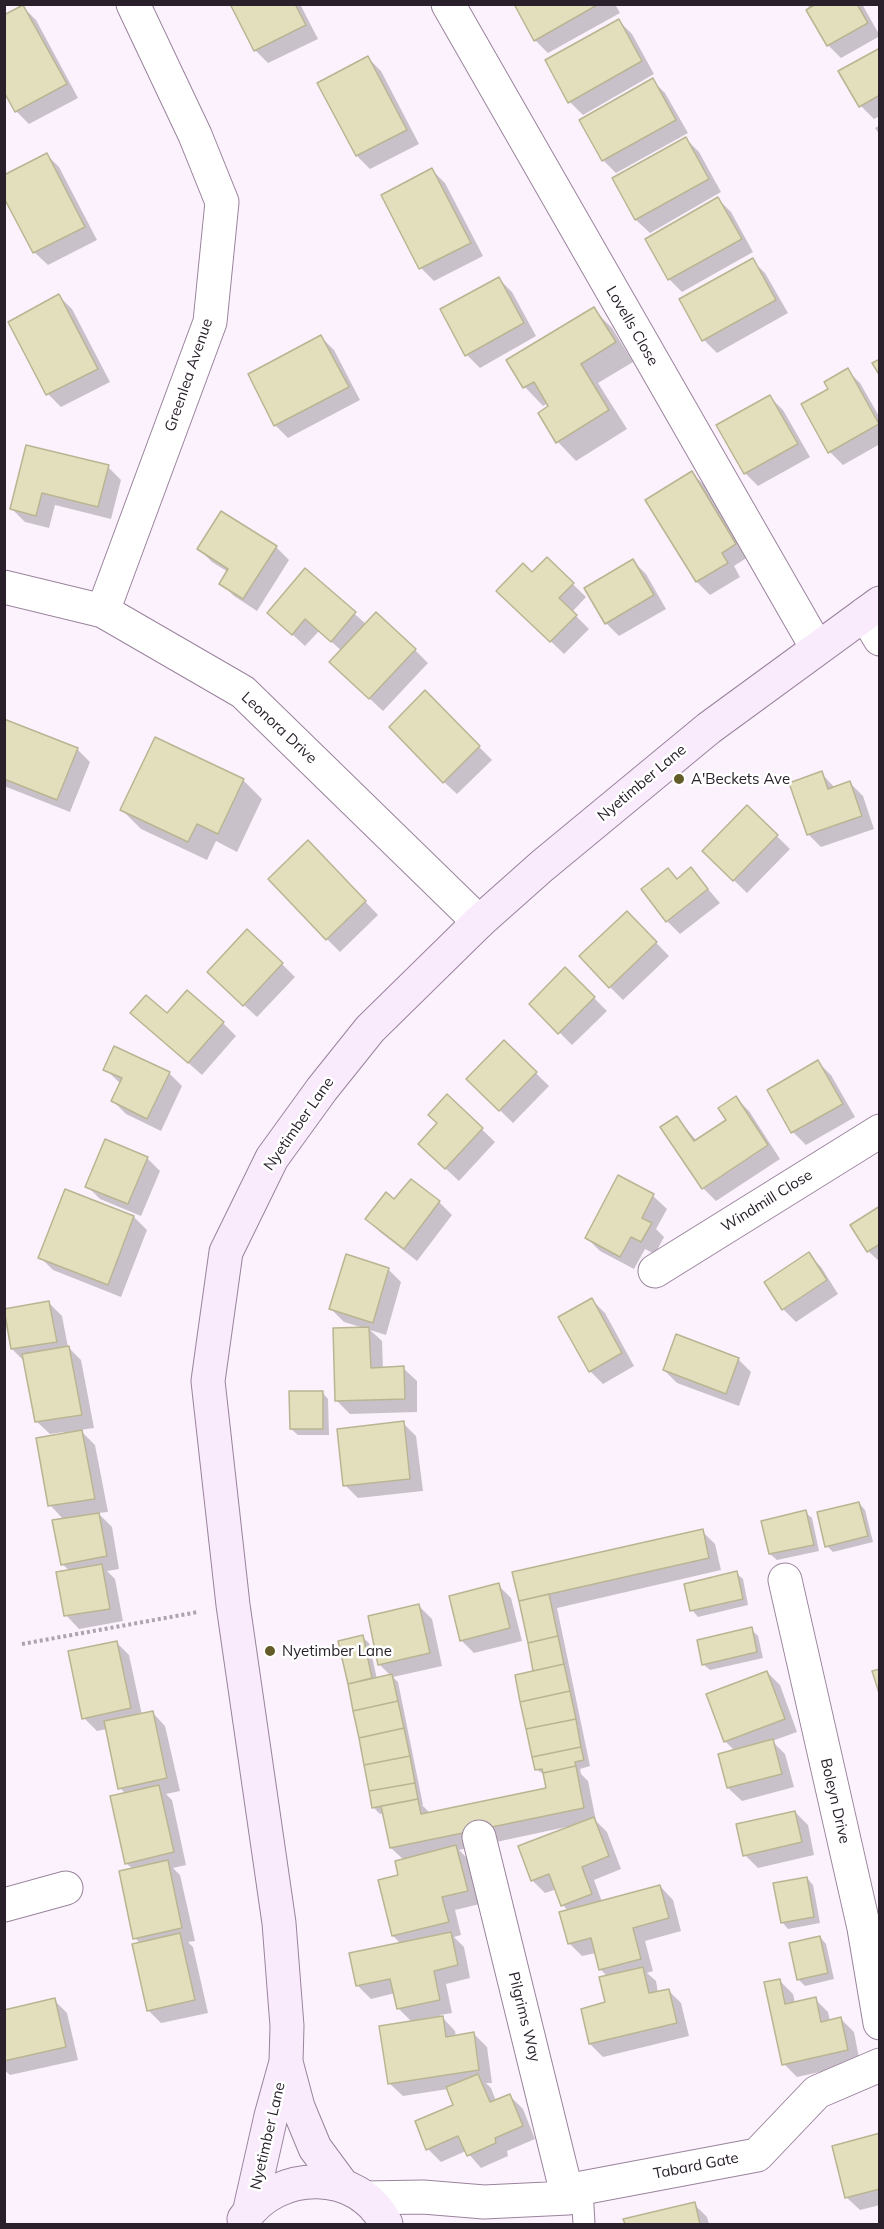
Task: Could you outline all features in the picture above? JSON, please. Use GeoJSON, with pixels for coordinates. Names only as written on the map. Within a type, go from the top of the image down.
{"type":"FeatureCollection","features":[{"type":"Feature","properties":{"kind":"street","name":"Greenlea Avenue"},"geometry":{"type":"LineString","coordinates":[[104,610],[210,322],[222,202],[195,135],[133,4]]}},
{"type":"Feature","properties":{"kind":"street","name":"Lovells Close"},"geometry":{"type":"LineString","coordinates":[[448,4],[817,648]]}},
{"type":"Feature","properties":{"kind":"street","name":"Leonora Drive"},"geometry":{"type":"LineString","coordinates":[[4,587],[104,610],[243,693],[479,922]]}},
{"type":"Feature","properties":{"kind":"street","name":"Nyetimber Lane"},"geometry":{"type":"LineString","coordinates":[[245,2217],[286,2062],[287,2026],[279,1923],[233,1605],[208,1381],[226,1252],[272,1158],[322,1089],[370,1029],[479,922],[542,866],[709,728],[817,648],[875,619]]}},
{"type":"Feature","properties":{"kind":"street","name":"Windmill Close"},"geometry":{"type":"LineString","coordinates":[[655,1270],[879,1131]]}},
{"type":"Feature","properties":{"kind":"street","name":"Boleyn Drive"},"geometry":{"type":"LineString","coordinates":[[785,1580],[872,1927],[879,2023]]}},
{"type":"Feature","properties":{"kind":"street","name":"Pilgrims Way"},"geometry":{"type":"LineString","coordinates":[[479,1837],[578,2204]]}},
{"type":"Feature","properties":{"kind":"street"},"geometry":{"type":"LineString","coordinates":[[4,1905],[66,1888]]}},
{"type":"Feature","properties":{"kind":"street","name":"Nyetimber Lane"},"geometry":{"type":"LineString","coordinates":[[286,2062],[298,2107],[315,2148],[355,2192],[383,2217],[386,2224]]}},
{"type":"Feature","properties":{"kind":"street","name":"Tabard Gate"},"geometry":{"type":"LineString","coordinates":[[355,2192],[484,2202],[578,2204],[757,2155],[817,2092],[879,2065]]}},
{"type":"Feature","properties":{"kind":"street"},"geometry":{"type":"LineString","coordinates":[[245,2217],[270,2193],[293,2183],[319,2181],[355,2192]]}},
{"type":"Feature","properties":{"kind":"street"},"geometry":{"type":"LineString","coordinates":[[456,2224],[484,2202]]}},
{"type":"Feature","properties":{"kind":"path"},"geometry":{"type":"LineString","coordinates":[[22,1644],[233,1605]]}},
{"type":"Feature","properties":{"kind":"building"},"geometry":{"type":"Polygon","coordinates":[[[230,4],[295,4],[306,25],[254,51],[230,4]]]}},
{"type":"Feature","properties":{"kind":"building"},"geometry":{"type":"Polygon","coordinates":[[[514,4],[599,4],[534,41],[514,4]]]}},
{"type":"Feature","properties":{"kind":"building"},"geometry":{"type":"Polygon","coordinates":[[[816,4],[857,4],[868,23],[827,46],[806,10],[816,4]]]}},
{"type":"Feature","properties":{"kind":"building"},"geometry":{"type":"Polygon","coordinates":[[[23,5],[67,84],[15,112],[4,92],[4,15],[23,5]]]}},
{"type":"Feature","properties":{"kind":"building"},"geometry":{"type":"Polygon","coordinates":[[[619,19],[642,61],[568,103],[545,60],[619,19]]]}},
{"type":"Feature","properties":{"kind":"building"},"geometry":{"type":"Polygon","coordinates":[[[880,48],[880,95],[859,107],[838,71],[880,48]]]}},
{"type":"Feature","properties":{"kind":"building"},"geometry":{"type":"Polygon","coordinates":[[[368,56],[407,130],[356,156],[317,83],[368,56]]]}},
{"type":"Feature","properties":{"kind":"building"},"geometry":{"type":"Polygon","coordinates":[[[653,78],[676,120],[602,161],[579,120],[653,78]]]}},
{"type":"Feature","properties":{"kind":"building"},"geometry":{"type":"Polygon","coordinates":[[[686,137],[709,179],[635,220],[612,178],[686,137]]]}},
{"type":"Feature","properties":{"kind":"building"},"geometry":{"type":"Polygon","coordinates":[[[47,153],[85,227],[33,253],[4,198],[4,175],[47,153]]]}},
{"type":"Feature","properties":{"kind":"building"},"geometry":{"type":"Polygon","coordinates":[[[432,168],[471,243],[419,269],[381,195],[432,168]]]}},
{"type":"Feature","properties":{"kind":"building"},"geometry":{"type":"Polygon","coordinates":[[[718,197],[742,239],[668,280],[645,239],[718,197]]]}},
{"type":"Feature","properties":{"kind":"building"},"geometry":{"type":"Polygon","coordinates":[[[753,258],[776,300],[702,341],[679,299],[753,258]]]}},
{"type":"Feature","properties":{"kind":"building"},"geometry":{"type":"Polygon","coordinates":[[[499,277],[524,323],[465,356],[440,309],[499,277]]]}},
{"type":"Feature","properties":{"kind":"building"},"geometry":{"type":"Polygon","coordinates":[[[59,294],[98,369],[46,395],[8,322],[59,294]]]}},
{"type":"Feature","properties":{"kind":"building"},"geometry":{"type":"Polygon","coordinates":[[[594,307],[616,342],[581,364],[609,410],[556,443],[538,413],[548,406],[534,382],[523,388],[506,360],[594,307]]]}},
{"type":"Feature","properties":{"kind":"building"},"geometry":{"type":"Polygon","coordinates":[[[321,335],[349,387],[274,426],[248,374],[321,335]]]}},
{"type":"Feature","properties":{"kind":"building"},"geometry":{"type":"Polygon","coordinates":[[[880,359],[880,376],[872,363],[880,359]]]}},
{"type":"Feature","properties":{"kind":"building"},"geometry":{"type":"Polygon","coordinates":[[[848,368],[879,424],[828,453],[801,404],[828,389],[824,382],[848,368]]]}},
{"type":"Feature","properties":{"kind":"building"},"geometry":{"type":"Polygon","coordinates":[[[770,395],[798,444],[744,474],[716,425],[770,395]]]}},
{"type":"Feature","properties":{"kind":"building"},"geometry":{"type":"Polygon","coordinates":[[[26,445],[109,465],[98,507],[42,493],[36,516],[10,509],[26,445]]]}},
{"type":"Feature","properties":{"kind":"building"},"geometry":{"type":"Polygon","coordinates":[[[692,471],[736,544],[722,553],[728,563],[696,582],[645,500],[692,471]]]}},
{"type":"Feature","properties":{"kind":"building"},"geometry":{"type":"Polygon","coordinates":[[[221,511],[277,546],[243,599],[219,584],[228,569],[197,549],[221,511]]]}},
{"type":"Feature","properties":{"kind":"building"},"geometry":{"type":"Polygon","coordinates":[[[547,557],[574,583],[559,598],[577,615],[550,642],[496,591],[523,563],[532,572],[547,557]]]}},
{"type":"Feature","properties":{"kind":"building"},"geometry":{"type":"Polygon","coordinates":[[[633,559],[654,595],[605,624],[584,588],[633,559]]]}},
{"type":"Feature","properties":{"kind":"building"},"geometry":{"type":"Polygon","coordinates":[[[305,568],[356,612],[331,642],[305,619],[292,635],[267,613],[305,568]]]}},
{"type":"Feature","properties":{"kind":"building"},"geometry":{"type":"Polygon","coordinates":[[[376,612],[416,649],[369,699],[329,662],[376,612]]]}},
{"type":"Feature","properties":{"kind":"building"},"geometry":{"type":"Polygon","coordinates":[[[425,690],[480,746],[443,783],[389,727],[425,690]]]}},
{"type":"Feature","properties":{"kind":"building"},"geometry":{"type":"Polygon","coordinates":[[[4,719],[78,748],[57,800],[4,779],[4,719]]]}},
{"type":"Feature","properties":{"kind":"building"},"geometry":{"type":"Polygon","coordinates":[[[155,737],[244,779],[218,834],[197,824],[188,842],[120,810],[155,737]]]}},
{"type":"Feature","properties":{"kind":"building"},"geometry":{"type":"Polygon","coordinates":[[[822,771],[828,789],[850,781],[862,816],[807,835],[789,783],[822,771]]]}},
{"type":"Feature","properties":{"kind":"building"},"geometry":{"type":"Polygon","coordinates":[[[747,805],[778,835],[733,881],[702,851],[747,805]]]}},
{"type":"Feature","properties":{"kind":"building"},"geometry":{"type":"Polygon","coordinates":[[[308,840],[366,901],[326,940],[268,879],[308,840]]]}},
{"type":"Feature","properties":{"kind":"building"},"geometry":{"type":"Polygon","coordinates":[[[691,867],[708,889],[666,922],[641,889],[668,868],[677,879],[691,867]]]}},
{"type":"Feature","properties":{"kind":"building"},"geometry":{"type":"Polygon","coordinates":[[[627,911],[657,942],[609,988],[579,956],[627,911]]]}},
{"type":"Feature","properties":{"kind":"building"},"geometry":{"type":"Polygon","coordinates":[[[247,929],[283,963],[243,1006],[207,972],[247,929]]]}},
{"type":"Feature","properties":{"kind":"building"},"geometry":{"type":"Polygon","coordinates":[[[565,967],[595,997],[558,1034],[529,1004],[565,967]]]}},
{"type":"Feature","properties":{"kind":"building"},"geometry":{"type":"Polygon","coordinates":[[[187,990],[224,1022],[188,1063],[130,1013],[146,995],[167,1013],[187,990]]]}},
{"type":"Feature","properties":{"kind":"building"},"geometry":{"type":"Polygon","coordinates":[[[504,1040],[537,1072],[499,1111],[466,1079],[504,1040]]]}},
{"type":"Feature","properties":{"kind":"building"},"geometry":{"type":"Polygon","coordinates":[[[114,1046],[170,1072],[147,1119],[111,1101],[122,1078],[103,1070],[114,1046]]]}},
{"type":"Feature","properties":{"kind":"building"},"geometry":{"type":"Polygon","coordinates":[[[818,1060],[843,1104],[791,1133],[767,1090],[818,1060]]]}},
{"type":"Feature","properties":{"kind":"building"},"geometry":{"type":"Polygon","coordinates":[[[447,1094],[483,1128],[445,1169],[418,1144],[437,1123],[428,1115],[447,1094]]]}},
{"type":"Feature","properties":{"kind":"building"},"geometry":{"type":"Polygon","coordinates":[[[736,1096],[768,1145],[702,1189],[660,1127],[677,1116],[694,1141],[726,1120],[718,1108],[736,1096]]]}},
{"type":"Feature","properties":{"kind":"building"},"geometry":{"type":"Polygon","coordinates":[[[105,1139],[148,1157],[128,1204],[85,1187],[105,1139]]]}},
{"type":"Feature","properties":{"kind":"building"},"geometry":{"type":"Polygon","coordinates":[[[618,1175],[654,1194],[642,1218],[652,1223],[641,1242],[631,1237],[620,1257],[585,1238],[618,1175]]]}},
{"type":"Feature","properties":{"kind":"building"},"geometry":{"type":"Polygon","coordinates":[[[411,1179],[440,1201],[404,1249],[365,1219],[386,1192],[394,1199],[411,1179]]]}},
{"type":"Feature","properties":{"kind":"building"},"geometry":{"type":"Polygon","coordinates":[[[65,1189],[134,1216],[108,1285],[38,1258],[65,1189]]]}},
{"type":"Feature","properties":{"kind":"building"},"geometry":{"type":"Polygon","coordinates":[[[880,1206],[880,1244],[867,1252],[850,1225],[880,1206]]]}},
{"type":"Feature","properties":{"kind":"building"},"geometry":{"type":"Polygon","coordinates":[[[809,1252],[827,1280],[782,1310],[764,1282],[809,1252]]]}},
{"type":"Feature","properties":{"kind":"building"},"geometry":{"type":"Polygon","coordinates":[[[346,1254],[389,1268],[373,1323],[329,1309],[346,1254]]]}},
{"type":"Feature","properties":{"kind":"building"},"geometry":{"type":"Polygon","coordinates":[[[592,1298],[622,1353],[589,1372],[558,1317],[592,1298]]]}},
{"type":"Feature","properties":{"kind":"building"},"geometry":{"type":"Polygon","coordinates":[[[49,1301],[57,1342],[11,1349],[4,1309],[49,1301]]]}},
{"type":"Feature","properties":{"kind":"building"},"geometry":{"type":"Polygon","coordinates":[[[369,1327],[371,1368],[404,1366],[405,1399],[335,1401],[333,1328],[369,1327]]]}},
{"type":"Feature","properties":{"kind":"building"},"geometry":{"type":"Polygon","coordinates":[[[676,1334],[739,1358],[726,1394],[663,1370],[676,1334]]]}},
{"type":"Feature","properties":{"kind":"building"},"geometry":{"type":"Polygon","coordinates":[[[69,1346],[82,1415],[35,1422],[22,1354],[69,1346]]]}},
{"type":"Feature","properties":{"kind":"building"},"geometry":{"type":"Polygon","coordinates":[[[289,1391],[323,1391],[323,1429],[290,1429],[289,1391]]]}},
{"type":"Feature","properties":{"kind":"building"},"geometry":{"type":"Polygon","coordinates":[[[404,1421],[410,1479],[343,1486],[337,1429],[404,1421]]]}},
{"type":"Feature","properties":{"kind":"building"},"geometry":{"type":"Polygon","coordinates":[[[82,1430],[95,1499],[48,1506],[36,1438],[82,1430]]]}},
{"type":"Feature","properties":{"kind":"building"},"geometry":{"type":"Polygon","coordinates":[[[859,1502],[868,1536],[825,1547],[817,1512],[859,1502]]]}},
{"type":"Feature","properties":{"kind":"building"},"geometry":{"type":"Polygon","coordinates":[[[806,1510],[814,1545],[769,1554],[761,1521],[806,1510]]]}},
{"type":"Feature","properties":{"kind":"building"},"geometry":{"type":"Polygon","coordinates":[[[99,1513],[107,1556],[61,1565],[52,1520],[99,1513]]]}},
{"type":"Feature","properties":{"kind":"building"},"geometry":{"type":"Polygon","coordinates":[[[703,1529],[709,1558],[519,1601],[512,1572],[703,1529]]]}},
{"type":"Feature","properties":{"kind":"building"},"geometry":{"type":"Polygon","coordinates":[[[102,1564],[110,1609],[64,1616],[56,1572],[102,1564]]]}},
{"type":"Feature","properties":{"kind":"building"},"geometry":{"type":"Polygon","coordinates":[[[737,1571],[743,1599],[690,1611],[684,1584],[737,1571]]]}},
{"type":"Feature","properties":{"kind":"building"},"geometry":{"type":"Polygon","coordinates":[[[499,1583],[510,1628],[460,1641],[449,1596],[499,1583]]]}},
{"type":"Feature","properties":{"kind":"building"},"geometry":{"type":"Polygon","coordinates":[[[549,1594],[558,1636],[528,1643],[519,1601],[549,1594]]]}},
{"type":"Feature","properties":{"kind":"building"},"geometry":{"type":"Polygon","coordinates":[[[419,1604],[430,1653],[378,1665],[368,1616],[419,1604]]]}},
{"type":"Feature","properties":{"kind":"building"},"geometry":{"type":"Polygon","coordinates":[[[752,1627],[757,1652],[702,1665],[697,1640],[752,1627]]]}},
{"type":"Feature","properties":{"kind":"building"},"geometry":{"type":"Polygon","coordinates":[[[363,1635],[372,1678],[348,1684],[338,1641],[363,1635]]]}},
{"type":"Feature","properties":{"kind":"building"},"geometry":{"type":"Polygon","coordinates":[[[558,1636],[564,1664],[533,1671],[528,1643],[558,1636]]]}},
{"type":"Feature","properties":{"kind":"building"},"geometry":{"type":"Polygon","coordinates":[[[117,1641],[131,1708],[82,1719],[68,1651],[117,1641]]]}},
{"type":"Feature","properties":{"kind":"building"},"geometry":{"type":"Polygon","coordinates":[[[564,1664],[570,1691],[520,1702],[515,1675],[564,1664]]]}},
{"type":"Feature","properties":{"kind":"building"},"geometry":{"type":"Polygon","coordinates":[[[880,1669],[880,1696],[872,1671],[880,1669]]]}},
{"type":"Feature","properties":{"kind":"building"},"geometry":{"type":"Polygon","coordinates":[[[767,1671],[785,1719],[724,1742],[706,1694],[767,1671]]]}},
{"type":"Feature","properties":{"kind":"building"},"geometry":{"type":"Polygon","coordinates":[[[392,1674],[398,1701],[353,1711],[348,1684],[392,1674]]]}},
{"type":"Feature","properties":{"kind":"building"},"geometry":{"type":"Polygon","coordinates":[[[570,1691],[576,1719],[526,1729],[520,1702],[570,1691]]]}},
{"type":"Feature","properties":{"kind":"building"},"geometry":{"type":"Polygon","coordinates":[[[398,1701],[404,1728],[359,1738],[353,1711],[398,1701]]]}},
{"type":"Feature","properties":{"kind":"building"},"geometry":{"type":"Polygon","coordinates":[[[153,1711],[167,1778],[118,1789],[104,1721],[153,1711]]]}},
{"type":"Feature","properties":{"kind":"building"},"geometry":{"type":"Polygon","coordinates":[[[576,1719],[581,1747],[532,1757],[526,1729],[576,1719]]]}},
{"type":"Feature","properties":{"kind":"building"},"geometry":{"type":"Polygon","coordinates":[[[404,1728],[410,1756],[364,1765],[359,1738],[404,1728]]]}},
{"type":"Feature","properties":{"kind":"building"},"geometry":{"type":"Polygon","coordinates":[[[773,1739],[782,1774],[727,1788],[718,1754],[773,1739]]]}},
{"type":"Feature","properties":{"kind":"building"},"geometry":{"type":"Polygon","coordinates":[[[581,1747],[584,1760],[575,1762],[576,1766],[543,1773],[542,1769],[535,1770],[532,1757],[581,1747]]]}},
{"type":"Feature","properties":{"kind":"building"},"geometry":{"type":"Polygon","coordinates":[[[410,1756],[415,1783],[369,1791],[364,1765],[410,1756]]]}},
{"type":"Feature","properties":{"kind":"building"},"geometry":{"type":"Polygon","coordinates":[[[576,1766],[584,1808],[390,1848],[381,1806],[418,1799],[421,1814],[546,1788],[543,1773],[576,1766]]]}},
{"type":"Feature","properties":{"kind":"building"},"geometry":{"type":"Polygon","coordinates":[[[415,1783],[418,1799],[372,1808],[369,1791],[415,1783]]]}},
{"type":"Feature","properties":{"kind":"building"},"geometry":{"type":"Polygon","coordinates":[[[159,1785],[174,1852],[125,1864],[110,1796],[159,1785]]]}},
{"type":"Feature","properties":{"kind":"building"},"geometry":{"type":"Polygon","coordinates":[[[795,1811],[802,1842],[743,1856],[736,1824],[795,1811]]]}},
{"type":"Feature","properties":{"kind":"building"},"geometry":{"type":"Polygon","coordinates":[[[594,1817],[609,1856],[582,1867],[592,1894],[561,1906],[549,1874],[531,1881],[518,1846],[594,1817]]]}},
{"type":"Feature","properties":{"kind":"building"},"geometry":{"type":"Polygon","coordinates":[[[456,1845],[468,1891],[442,1897],[449,1922],[392,1936],[378,1880],[398,1875],[395,1861],[456,1845]]]}},
{"type":"Feature","properties":{"kind":"building"},"geometry":{"type":"Polygon","coordinates":[[[168,1860],[182,1928],[133,1939],[119,1871],[168,1860]]]}},
{"type":"Feature","properties":{"kind":"building"},"geometry":{"type":"Polygon","coordinates":[[[807,1877],[814,1917],[781,1923],[773,1883],[807,1877]]]}},
{"type":"Feature","properties":{"kind":"building"},"geometry":{"type":"Polygon","coordinates":[[[660,1885],[669,1918],[633,1928],[641,1959],[599,1970],[591,1938],[568,1944],[559,1912],[660,1885]]]}},
{"type":"Feature","properties":{"kind":"building"},"geometry":{"type":"Polygon","coordinates":[[[451,1932],[458,1965],[434,1971],[440,2000],[397,2009],[390,1979],[356,1986],[349,1953],[451,1932]]]}},
{"type":"Feature","properties":{"kind":"building"},"geometry":{"type":"Polygon","coordinates":[[[180,1933],[195,2000],[147,2011],[132,1944],[180,1933]]]}},
{"type":"Feature","properties":{"kind":"building"},"geometry":{"type":"Polygon","coordinates":[[[820,1936],[828,1973],[797,1980],[789,1943],[820,1936]]]}},
{"type":"Feature","properties":{"kind":"building"},"geometry":{"type":"Polygon","coordinates":[[[643,1967],[649,1993],[669,1989],[677,2023],[589,2044],[581,2009],[605,2002],[599,1977],[643,1967]]]}},
{"type":"Feature","properties":{"kind":"building"},"geometry":{"type":"Polygon","coordinates":[[[780,1979],[785,2004],[816,1997],[821,2022],[841,2017],[848,2050],[782,2065],[764,1982],[780,1979]]]}},
{"type":"Feature","properties":{"kind":"building"},"geometry":{"type":"Polygon","coordinates":[[[55,1998],[66,2047],[4,2061],[4,2010],[55,1998]]]}},
{"type":"Feature","properties":{"kind":"building"},"geometry":{"type":"Polygon","coordinates":[[[443,2016],[446,2037],[474,2032],[479,2070],[388,2084],[379,2026],[443,2016]]]}},
{"type":"Feature","properties":{"kind":"building"},"geometry":{"type":"Polygon","coordinates":[[[478,2074],[490,2102],[510,2094],[523,2126],[495,2138],[496,2143],[467,2156],[458,2136],[426,2150],[415,2121],[453,2105],[446,2087],[478,2074]]]}},
{"type":"Feature","properties":{"kind":"building"},"geometry":{"type":"Polygon","coordinates":[[[880,2133],[880,2189],[845,2198],[832,2146],[880,2133]]]}},
{"type":"Feature","properties":{"kind":"building"},"geometry":{"type":"Polygon","coordinates":[[[695,2202],[700,2224],[625,2224],[623,2219],[695,2202]]]}},
{"type":"Feature","properties":{"kind":"place","name":"A'Beckets Ave"},"geometry":{"type":"Point","coordinates":[679,779]}},
{"type":"Feature","properties":{"kind":"place","name":"Nyetimber Lane"},"geometry":{"type":"Point","coordinates":[270,1651]}}]}
